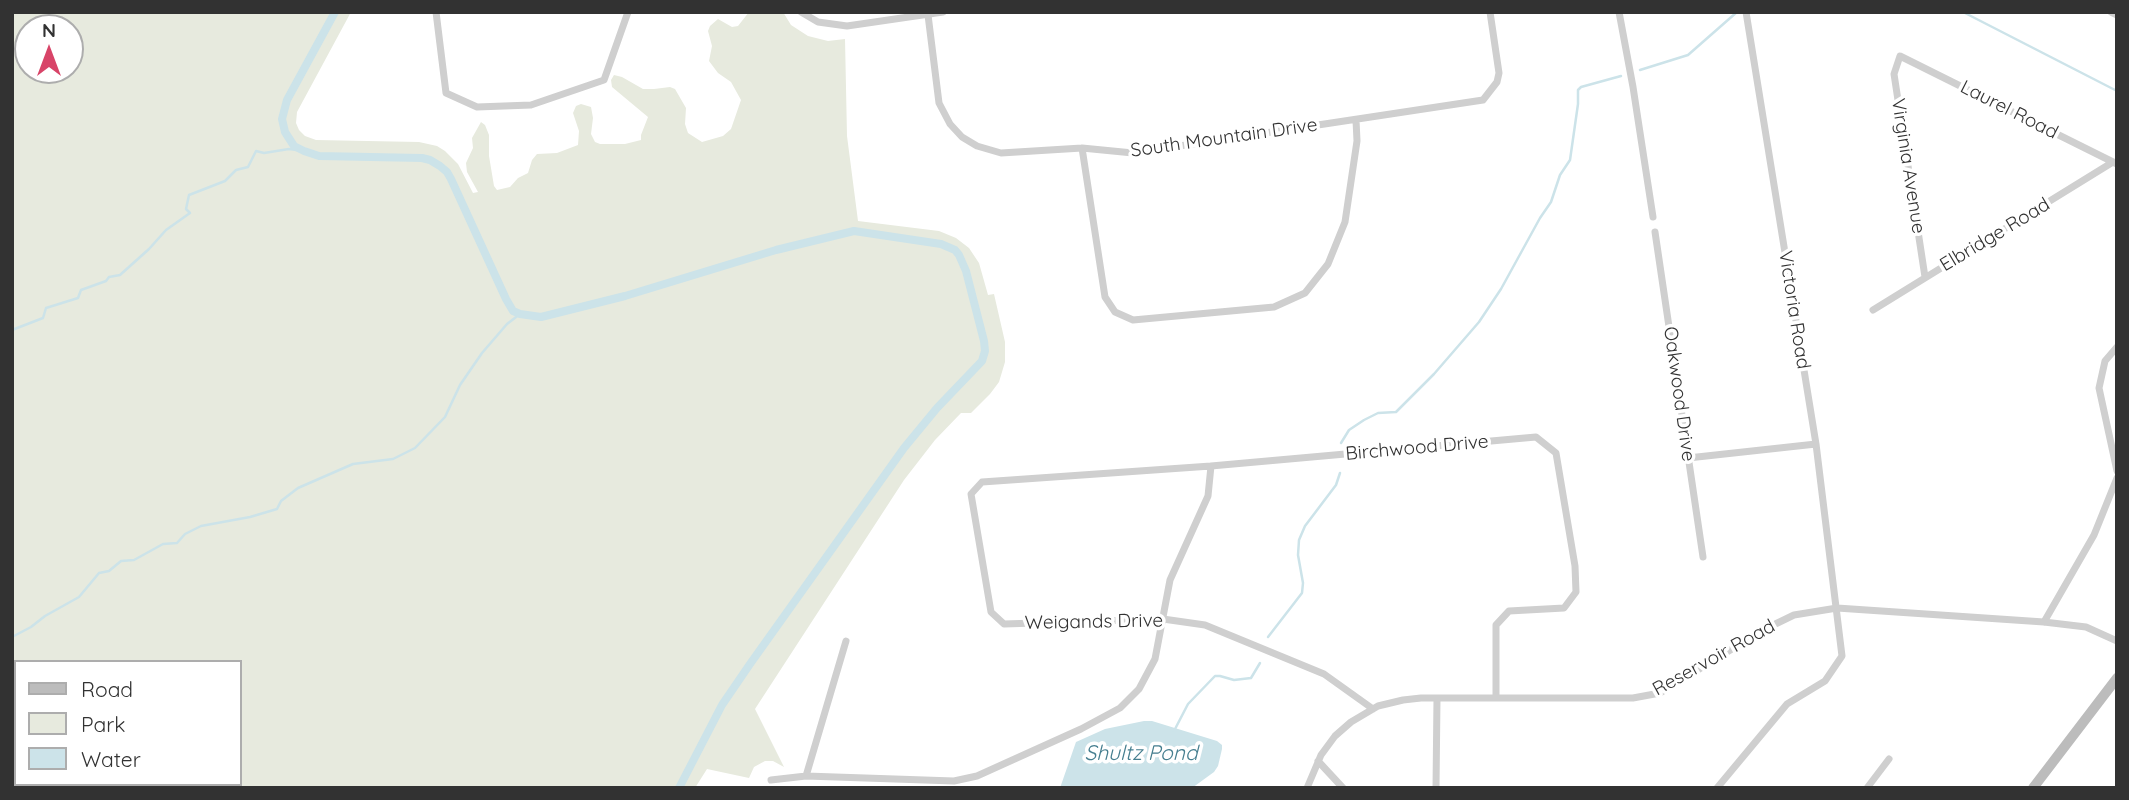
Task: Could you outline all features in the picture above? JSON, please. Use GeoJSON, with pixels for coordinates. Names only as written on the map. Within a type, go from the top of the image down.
{"type":"FeatureCollection","features":[{"type":"Feature","properties":{"kind":"street"},"geometry":{"type":"LineString","coordinates":[[436,12],[446,93],[477,107],[531,105],[604,80],[628,12]]}},
{"type":"Feature","properties":{"kind":"street"},"geometry":{"type":"LineString","coordinates":[[801,12],[818,22],[846,26],[943,12]]}},
{"type":"Feature","properties":{"kind":"street","name":"South Mountain Drive"},"geometry":{"type":"LineString","coordinates":[[928,15],[939,103],[950,124],[962,137],[978,146],[1001,153],[1082,148],[1132,153],[1483,100],[1497,82],[1499,73],[1490,12]]}},
{"type":"Feature","properties":{"kind":"street"},"geometry":{"type":"LineString","coordinates":[[1619,12],[1653,217]]}},
{"type":"Feature","properties":{"kind":"street","name":"Victoria Road"},"geometry":{"type":"LineString","coordinates":[[1717,788],[1787,704],[1825,681],[1842,656],[1816,444],[1746,12]]}},
{"type":"Feature","properties":{"kind":"street"},"geometry":{"type":"LineString","coordinates":[[2111,12],[2117,15]]}},
{"type":"Feature","properties":{"kind":"street","name":"Laurel Road"},"geometry":{"type":"LineString","coordinates":[[1900,56],[2115,162]]}},
{"type":"Feature","properties":{"kind":"street","name":"Virginia Avenue"},"geometry":{"type":"LineString","coordinates":[[1900,56],[1894,74],[1925,277]]}},
{"type":"Feature","properties":{"kind":"street"},"geometry":{"type":"LineString","coordinates":[[1082,148],[1105,297],[1115,312],[1133,320],[1274,307],[1306,293],[1328,264],[1345,222],[1357,141],[1356,120]]}},
{"type":"Feature","properties":{"kind":"street","name":"Elbridge Road"},"geometry":{"type":"LineString","coordinates":[[1873,310],[2115,162]]}},
{"type":"Feature","properties":{"kind":"street","name":"Oakwood Drive"},"geometry":{"type":"LineString","coordinates":[[1655,232],[1703,557]]}},
{"type":"Feature","properties":{"kind":"street"},"geometry":{"type":"LineString","coordinates":[[2117,347],[2105,361],[2099,388],[2117,471]]}},
{"type":"Feature","properties":{"kind":"street","name":"Birchwood Drive"},"geometry":{"type":"LineString","coordinates":[[1004,624],[991,612],[971,494],[982,482],[1210,466],[1536,438],[1556,453],[1575,566],[1576,592],[1564,608],[1509,611],[1496,625],[1496,698]]}},
{"type":"Feature","properties":{"kind":"street"},"geometry":{"type":"LineString","coordinates":[[1688,458],[1816,444]]}},
{"type":"Feature","properties":{"kind":"street"},"geometry":{"type":"LineString","coordinates":[[771,780],[806,776],[954,781],[977,776],[1081,729],[1129,701],[1139,689],[1155,659],[1170,580],[1208,496],[1210,466]]}},
{"type":"Feature","properties":{"kind":"street"},"geometry":{"type":"LineString","coordinates":[[2044,622],[2094,535],[2117,478]]}},
{"type":"Feature","properties":{"kind":"street","name":"Reservoir Road"},"geometry":{"type":"LineString","coordinates":[[1307,788],[1318,761],[1335,736],[1351,722],[1373,709],[1404,700],[1437,698],[1633,698],[1660,693],[1763,630],[1794,615],[1838,608],[2044,622],[2086,627],[2117,641]]}},
{"type":"Feature","properties":{"kind":"street","name":"Weigands Drive"},"geometry":{"type":"LineString","coordinates":[[1004,624],[1163,619],[1218,629],[1332,678],[1373,709]]}},
{"type":"Feature","properties":{"kind":"street"},"geometry":{"type":"LineString","coordinates":[[806,776],[846,640]]}},
{"type":"Feature","properties":{"kind":"street"},"geometry":{"type":"LineString","coordinates":[[2033,788],[2117,678]]}},
{"type":"Feature","properties":{"kind":"street"},"geometry":{"type":"LineString","coordinates":[[1436,788],[1437,698]]}},
{"type":"Feature","properties":{"kind":"street"},"geometry":{"type":"LineString","coordinates":[[1867,788],[1889,759]]}},
{"type":"Feature","properties":{"kind":"street"},"geometry":{"type":"LineString","coordinates":[[1318,761],[1343,788]]}},
{"type":"Feature","properties":{"kind":"green space"},"geometry":{"type":"Polygon","coordinates":[[[12,12],[351,12],[297,112],[296,123],[299,130],[305,136],[316,140],[419,142],[437,146],[458,164],[473,193],[478,192],[467,172],[466,163],[473,148],[472,138],[481,122],[489,135],[489,156],[497,190],[510,187],[518,178],[528,173],[537,154],[557,153],[578,145],[579,131],[573,113],[576,106],[581,104],[591,107],[591,134],[595,142],[625,144],[641,140],[648,117],[612,87],[611,80],[614,75],[643,89],[675,89],[686,108],[685,124],[688,133],[702,142],[723,136],[731,129],[741,100],[731,82],[718,73],[709,61],[712,46],[708,31],[718,19],[732,27],[738,26],[749,12],[783,12],[791,25],[808,36],[828,41],[845,39],[847,136],[858,221],[939,231],[956,238],[969,248],[979,263],[988,295],[994,294],[1005,342],[1005,362],[999,382],[990,394],[971,413],[961,413],[935,440],[904,480],[755,709],[784,767],[773,761],[765,761],[754,767],[749,778],[707,769],[695,788],[12,788],[12,12]]]}},
{"type":"Feature","properties":{"kind":"water","name":"Shultz Pond"},"geometry":{"type":"Polygon","coordinates":[[[1152,721],[1217,741],[1222,745],[1222,749],[1214,772],[1192,788],[1060,788],[1076,742],[1105,729],[1152,721]]]}},
{"type":"Feature","properties":{"kind":"waterway"},"geometry":{"type":"LineString","coordinates":[[335,12],[287,100],[282,119],[285,132],[294,146],[319,156],[422,158],[440,166],[451,179],[506,299],[513,311],[520,314],[541,317],[625,296],[776,250],[854,231],[941,244],[955,250],[959,255],[966,271],[984,341],[982,361],[937,408],[904,448],[750,664],[722,705],[679,788]]}},
{"type":"Feature","properties":{"kind":"waterway"},"geometry":{"type":"LineString","coordinates":[[1640,70],[1688,55],[1737,12]]}},
{"type":"Feature","properties":{"kind":"waterway"},"geometry":{"type":"LineString","coordinates":[[1963,12],[2117,91]]}},
{"type":"Feature","properties":{"kind":"waterway"},"geometry":{"type":"LineString","coordinates":[[1341,443],[1349,430],[1364,420],[1378,413],[1396,412],[1434,374],[1479,322],[1551,202],[1560,175],[1570,160],[1578,90],[1621,76]]}},
{"type":"Feature","properties":{"kind":"waterway"},"geometry":{"type":"LineString","coordinates":[[12,330],[43,318],[46,308],[78,298],[81,290],[120,275],[166,230],[190,213],[186,209],[189,195],[225,181],[236,170],[248,167],[256,151],[304,151]]}},
{"type":"Feature","properties":{"kind":"waterway"},"geometry":{"type":"LineString","coordinates":[[12,637],[79,597],[99,573],[109,571],[121,561],[134,560],[163,544],[177,543],[185,534],[201,526],[277,509],[281,501],[298,488],[353,464],[393,459],[415,448],[445,417],[460,385],[482,353],[507,324],[520,314]]}},
{"type":"Feature","properties":{"kind":"waterway"},"geometry":{"type":"LineString","coordinates":[[1268,637],[1302,593],[1299,540],[1305,526],[1336,485],[1340,473]]}},
{"type":"Feature","properties":{"kind":"waterway"},"geometry":{"type":"LineString","coordinates":[[1174,731],[1188,704],[1215,676],[1234,680],[1251,678],[1260,663]]}}]}
